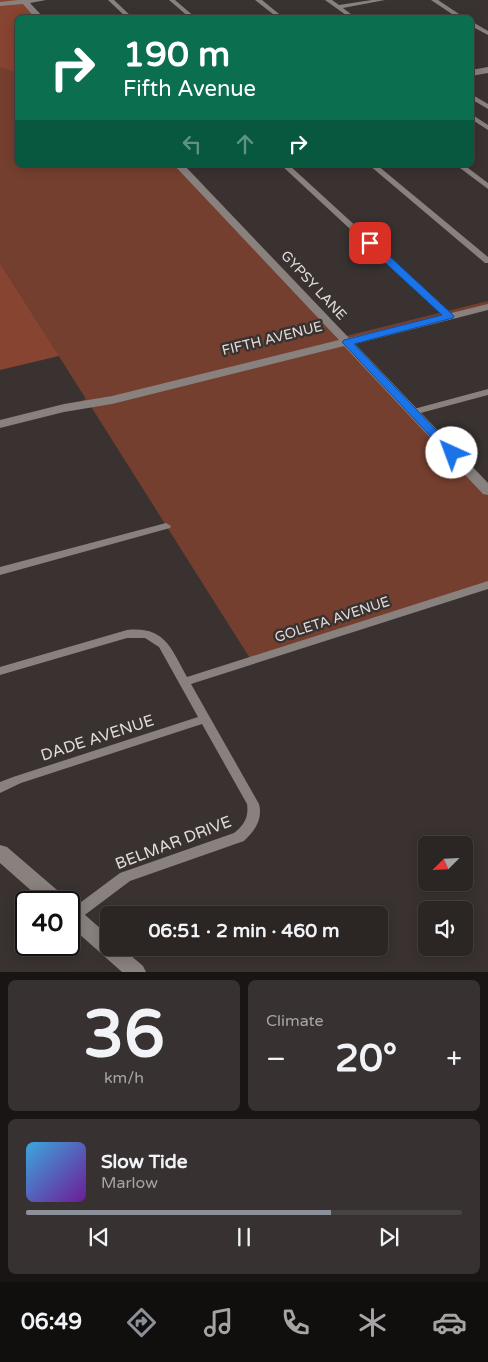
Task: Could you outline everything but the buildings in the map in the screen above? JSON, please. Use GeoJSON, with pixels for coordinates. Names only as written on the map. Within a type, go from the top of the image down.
{"type":"FeatureCollection","features":[{"type":"Feature","properties":{"kind":"street"},"geometry":{"type":"LineString","coordinates":[[0,4],[42,0]]}},
{"type":"Feature","properties":{"kind":"street"},"geometry":{"type":"LineString","coordinates":[[111,0],[128,15]]}},
{"type":"Feature","properties":{"kind":"street"},"geometry":{"type":"LineString","coordinates":[[172,0],[190,15]]}},
{"type":"Feature","properties":{"kind":"street"},"geometry":{"type":"LineString","coordinates":[[258,0],[278,15]]}},
{"type":"Feature","properties":{"kind":"street"},"geometry":{"type":"LineString","coordinates":[[328,0],[350,15]]}},
{"type":"Feature","properties":{"kind":"street"},"geometry":{"type":"LineString","coordinates":[[338,7],[382,0]]}},
{"type":"Feature","properties":{"kind":"street"},"geometry":{"type":"LineString","coordinates":[[434,0],[458,15]]}},
{"type":"Feature","properties":{"kind":"street"},"geometry":{"type":"LineString","coordinates":[[24,2],[37,15]]}},
{"type":"Feature","properties":{"kind":"street"},"geometry":{"type":"LineString","coordinates":[[474,25],[488,33]]}},
{"type":"Feature","properties":{"kind":"street"},"geometry":{"type":"LineString","coordinates":[[474,72],[488,70]]}},
{"type":"Feature","properties":{"kind":"street"},"geometry":{"type":"LineString","coordinates":[[474,98],[488,108]]}},
{"type":"Feature","properties":{"kind":"street"},"geometry":{"type":"LineString","coordinates":[[474,110],[488,108]]}},
{"type":"Feature","properties":{"kind":"street"},"geometry":{"type":"LineString","coordinates":[[474,118],[488,128]]}},
{"type":"Feature","properties":{"kind":"street","name":"GYPSY LANE"},"geometry":{"type":"LineString","coordinates":[[183,167],[344,340],[485,485]]}},
{"type":"Feature","properties":{"kind":"street"},"geometry":{"type":"LineString","coordinates":[[287,167],[447,314]]}},
{"type":"Feature","properties":{"kind":"street"},"geometry":{"type":"LineString","coordinates":[[375,167],[488,261]]}},
{"type":"Feature","properties":{"kind":"street"},"geometry":{"type":"LineString","coordinates":[[463,167],[488,187]]}},
{"type":"Feature","properties":{"kind":"street","name":"FIFTH AVENUE"},"geometry":{"type":"LineString","coordinates":[[0,424],[64,408],[112,400],[447,314],[488,301]]}},
{"type":"Feature","properties":{"kind":"street","name":"FIFTH AVENUE"},"geometry":{"type":"LineString","coordinates":[[447,314],[488,307]]}},
{"type":"Feature","properties":{"kind":"street"},"geometry":{"type":"LineString","coordinates":[[413,412],[488,392]]}},
{"type":"Feature","properties":{"kind":"street"},"geometry":{"type":"LineString","coordinates":[[0,571],[166,526]]}},
{"type":"Feature","properties":{"kind":"street","name":"GOLETA AVENUE"},"geometry":{"type":"LineString","coordinates":[[184,682],[488,585]]}},
{"type":"Feature","properties":{"kind":"street","name":"BELMAR DRIVE"},"geometry":{"type":"LineString","coordinates":[[0,671],[119,636],[134,633],[151,636],[163,644],[253,804],[254,817],[247,830],[232,840],[125,878],[80,908]]}},
{"type":"Feature","properties":{"kind":"street","name":"DADE AVENUE"},"geometry":{"type":"LineString","coordinates":[[0,788],[16,780],[205,719]]}},
{"type":"Feature","properties":{"kind":"street"},"geometry":{"type":"LineString","coordinates":[[0,852],[44,891]]}},
{"type":"Feature","properties":{"kind":"street"},"geometry":{"type":"LineString","coordinates":[[80,922],[136,972]]}},
{"type":"Feature","properties":{"kind":"shaded area"},"geometry":{"type":"Polygon","coordinates":[[[0,0],[23,0],[38,15],[15,15],[15,39],[11,40],[15,41],[15,72],[0,67],[0,0]]]}},
{"type":"Feature","properties":{"kind":"shaded area"},"geometry":{"type":"Polygon","coordinates":[[[15,24],[15,167],[181,167],[342,337],[488,301],[488,307],[348,342],[488,491],[488,585],[251,660],[90,405],[79,402],[86,399],[0,263],[0,51],[15,24]]]}},
{"type":"Feature","properties":{"kind":"shaded area"},"geometry":{"type":"Polygon","coordinates":[[[0,263],[59,356],[0,370],[0,263]]]}},
{"type":"Feature","properties":{"kind":"route"},"geometry":{"type":"LineString","coordinates":[[370,243],[449,316],[347,342],[452,453]]}}]}
